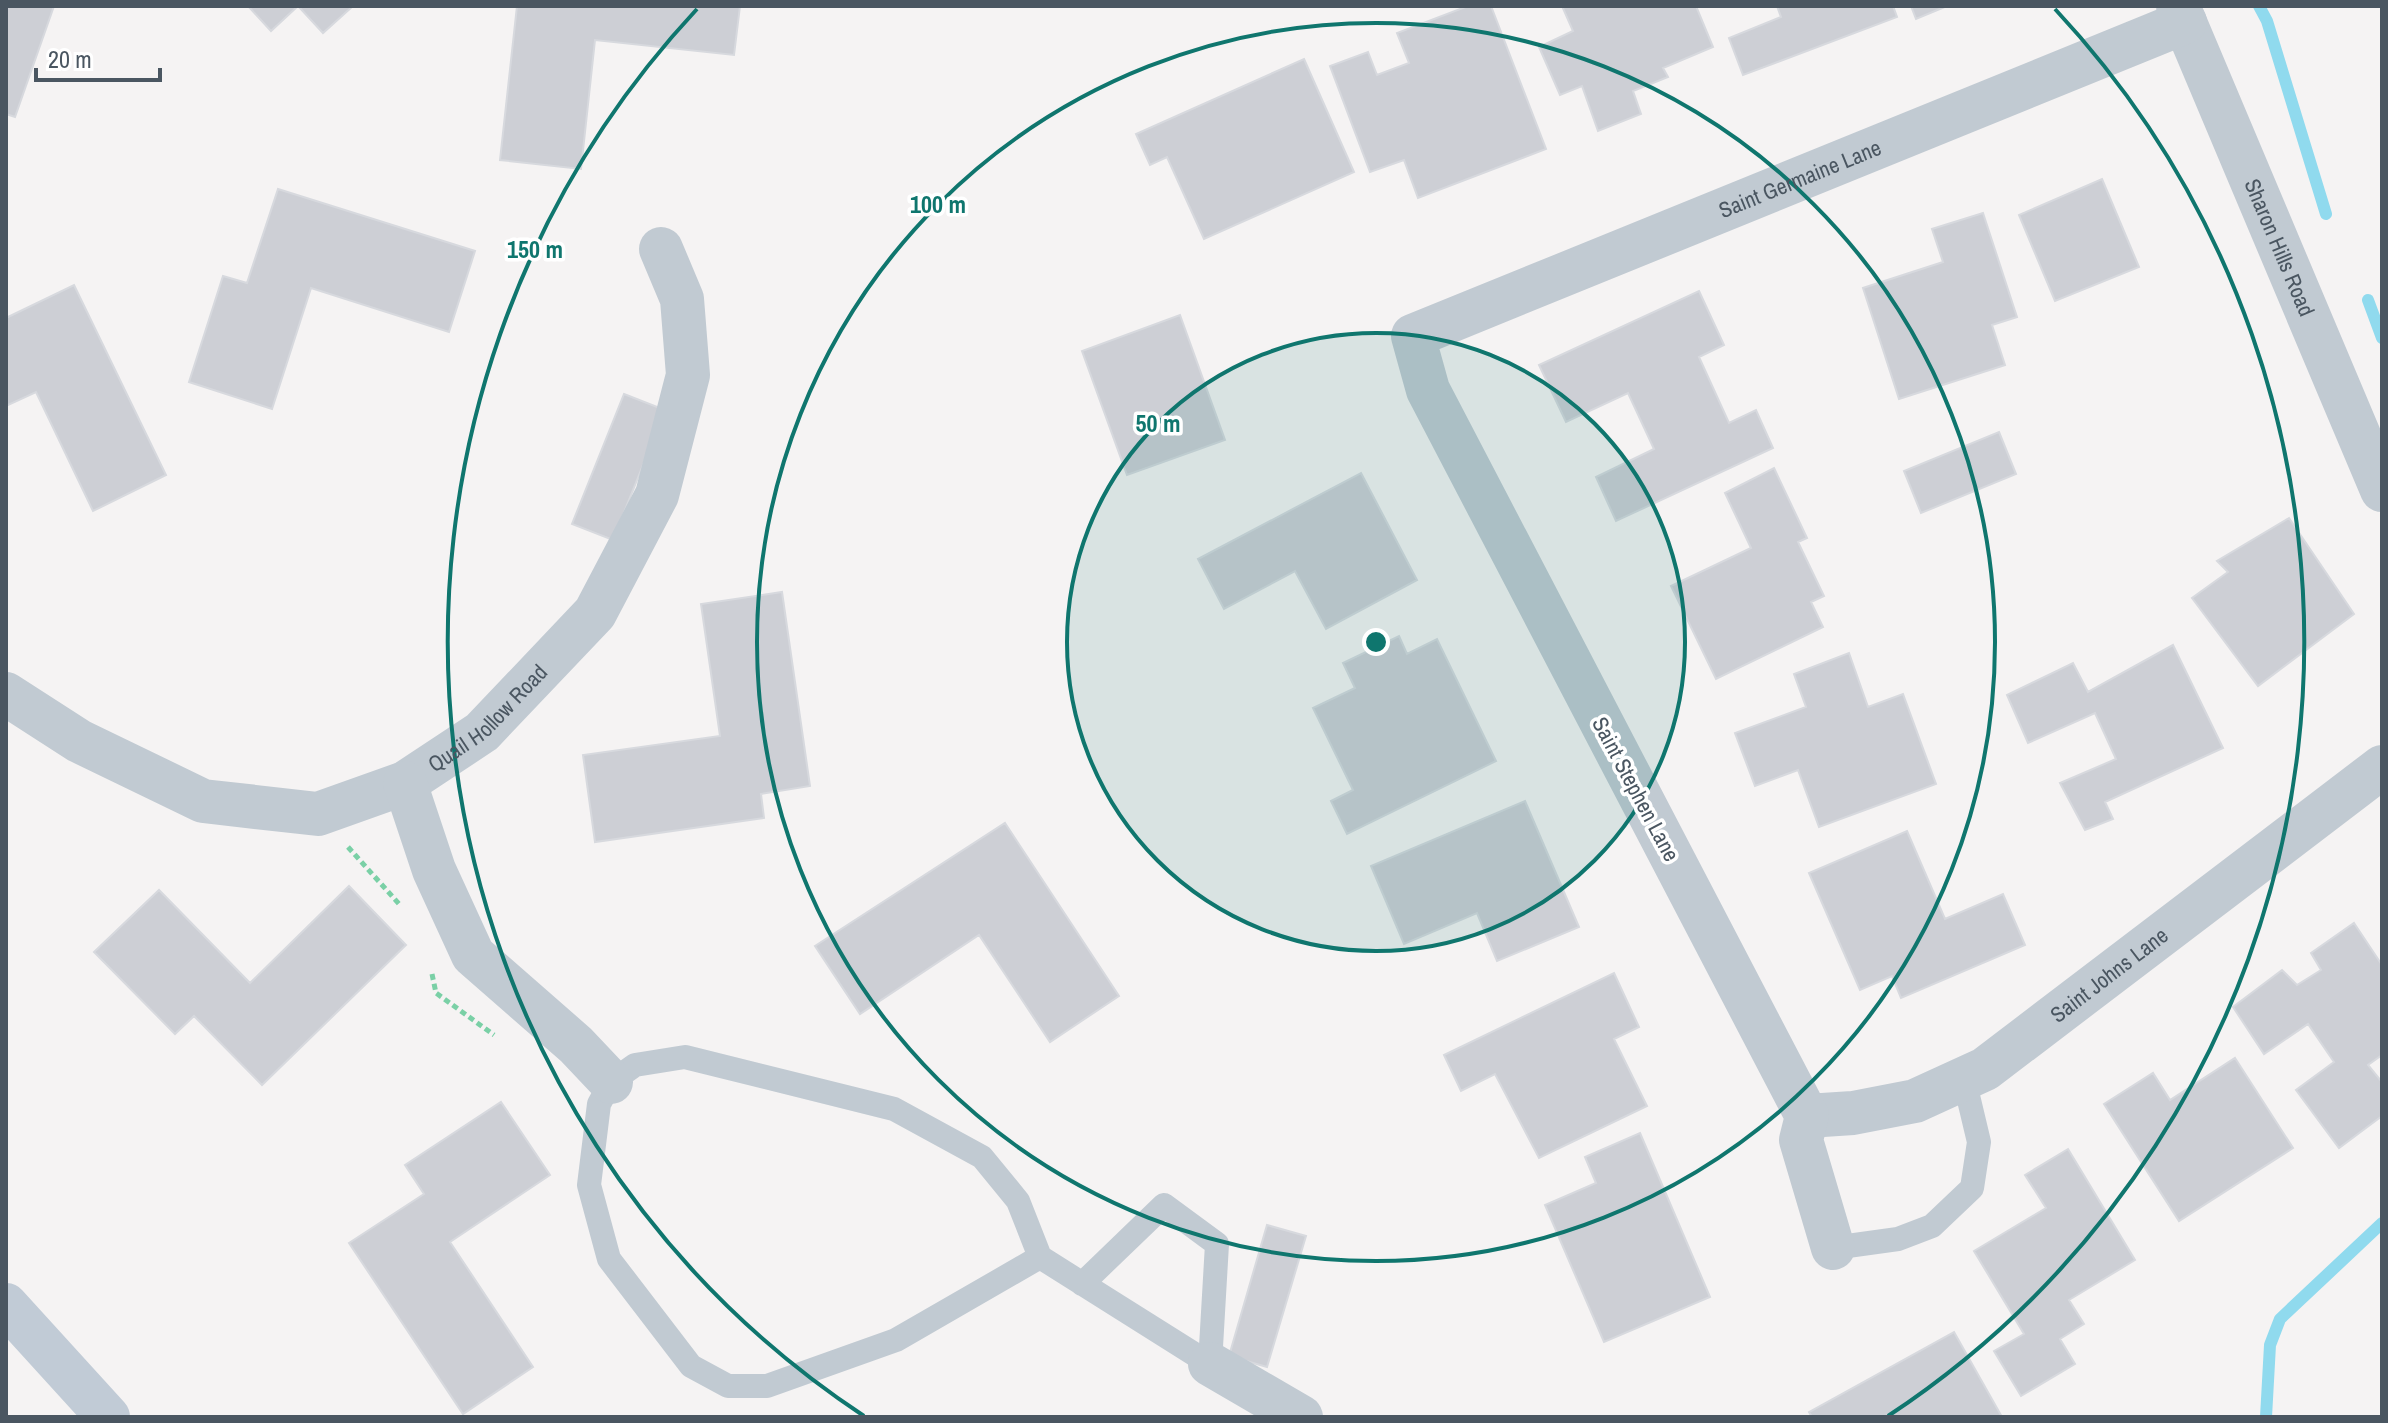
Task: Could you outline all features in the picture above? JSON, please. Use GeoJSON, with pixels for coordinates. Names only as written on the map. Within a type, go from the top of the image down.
{"type":"FeatureCollection","features":[{"type":"Feature","properties":{"kind":"main road"},"geometry":{"type":"LineString","coordinates":[[6,1305],[108,1417]]}},
{"type":"Feature","properties":{"kind":"street","name":"Saint Germaine Lane"},"geometry":{"type":"LineString","coordinates":[[1413,336],[2182,14]]}},
{"type":"Feature","properties":{"kind":"street","name":"Sharon Hills Road"},"geometry":{"type":"LineString","coordinates":[[2182,14],[2382,490]]}},
{"type":"Feature","properties":{"kind":"street","name":"Quail Hollow Road"},"geometry":{"type":"LineString","coordinates":[[6,694],[79,741],[203,801],[318,814],[405,783],[482,732],[595,613],[657,495],[688,375],[682,299],[661,249]]}},
{"type":"Feature","properties":{"kind":"street","name":"Saint Stephen Lane"},"geometry":{"type":"LineString","coordinates":[[1413,336],[1428,390],[1807,1116]]}},
{"type":"Feature","properties":{"kind":"street","name":"Saint Johns Lane"},"geometry":{"type":"LineString","coordinates":[[1807,1116],[1853,1113],[1915,1101],[1985,1069],[2382,767]]}},
{"type":"Feature","properties":{"kind":"street"},"geometry":{"type":"LineString","coordinates":[[405,783],[434,870],[473,955],[576,1045],[611,1082]]}},
{"type":"Feature","properties":{"kind":"street"},"geometry":{"type":"LineString","coordinates":[[1807,1116],[1801,1140],[1833,1248]]}},
{"type":"Feature","properties":{"kind":"street"},"geometry":{"type":"LineString","coordinates":[[1210,1364],[1301,1417]]}},
{"type":"Feature","properties":{"kind":"lane"},"geometry":{"type":"LineString","coordinates":[[1040,1257],[896,1340],[767,1386],[728,1386],[691,1366],[609,1259],[589,1185],[599,1104],[611,1082],[635,1065],[685,1057],[894,1109],[982,1157],[1018,1201],[1040,1257],[1082,1284],[1210,1364],[1217,1244],[1164,1205],[1082,1284]]}},
{"type":"Feature","properties":{"kind":"lane"},"geometry":{"type":"LineString","coordinates":[[1833,1248],[1898,1239],[1932,1226],[1972,1188],[1979,1142],[1964,1079]]}},
{"type":"Feature","properties":{"kind":"building"},"geometry":{"type":"Polygon","coordinates":[[[6,6],[54,6],[15,117],[6,114],[6,6]]]}},
{"type":"Feature","properties":{"kind":"building"},"geometry":{"type":"Polygon","coordinates":[[[248,6],[298,6],[271,31],[248,6]]]}},
{"type":"Feature","properties":{"kind":"building"},"geometry":{"type":"Polygon","coordinates":[[[298,6],[353,6],[323,33],[298,6]]]}},
{"type":"Feature","properties":{"kind":"building"},"geometry":{"type":"Polygon","coordinates":[[[517,6],[740,6],[734,55],[595,40],[581,169],[500,160],[517,6]]]}},
{"type":"Feature","properties":{"kind":"building"},"geometry":{"type":"Polygon","coordinates":[[[1468,6],[1491,6],[1546,149],[1418,198],[1404,160],[1370,172],[1330,66],[1368,52],[1377,75],[1409,63],[1397,33],[1468,6]]]}},
{"type":"Feature","properties":{"kind":"building"},"geometry":{"type":"Polygon","coordinates":[[[1562,6],[1696,6],[1713,47],[1663,68],[1668,77],[1633,91],[1641,114],[1598,131],[1582,86],[1560,95],[1539,47],[1573,31],[1562,6]]]}},
{"type":"Feature","properties":{"kind":"building"},"geometry":{"type":"Polygon","coordinates":[[[1777,6],[1893,6],[1897,17],[1743,75],[1729,38],[1781,17],[1777,6]]]}},
{"type":"Feature","properties":{"kind":"building"},"geometry":{"type":"Polygon","coordinates":[[[1911,6],[1947,6],[1916,19],[1911,6]]]}},
{"type":"Feature","properties":{"kind":"building"},"geometry":{"type":"Polygon","coordinates":[[[1304,59],[1354,172],[1204,239],[1167,157],[1150,165],[1136,134],[1304,59]]]}},
{"type":"Feature","properties":{"kind":"building"},"geometry":{"type":"Polygon","coordinates":[[[2102,179],[2139,267],[2055,301],[2019,215],[2102,179]]]}},
{"type":"Feature","properties":{"kind":"building"},"geometry":{"type":"Polygon","coordinates":[[[278,189],[475,251],[449,332],[311,288],[272,409],[189,382],[223,276],[247,283],[278,189]]]}},
{"type":"Feature","properties":{"kind":"building"},"geometry":{"type":"Polygon","coordinates":[[[1983,213],[2017,317],[1992,325],[2005,365],[1899,399],[1863,288],[1943,262],[1932,229],[1983,213]]]}},
{"type":"Feature","properties":{"kind":"building"},"geometry":{"type":"Polygon","coordinates":[[[74,285],[166,475],[93,511],[36,392],[6,406],[6,318],[74,285]]]}},
{"type":"Feature","properties":{"kind":"building"},"geometry":{"type":"Polygon","coordinates":[[[1699,291],[1724,345],[1699,357],[1729,423],[1756,410],[1773,448],[1616,521],[1596,477],[1654,449],[1628,393],[1566,422],[1539,365],[1699,291]]]}},
{"type":"Feature","properties":{"kind":"building"},"geometry":{"type":"Polygon","coordinates":[[[1180,315],[1225,440],[1127,475],[1082,351],[1180,315]]]}},
{"type":"Feature","properties":{"kind":"building"},"geometry":{"type":"Polygon","coordinates":[[[624,394],[665,410],[613,540],[572,524],[624,394]]]}},
{"type":"Feature","properties":{"kind":"building"},"geometry":{"type":"Polygon","coordinates":[[[1999,432],[2016,474],[1921,513],[1904,471],[1999,432]]]}},
{"type":"Feature","properties":{"kind":"building"},"geometry":{"type":"Polygon","coordinates":[[[1774,468],[1807,538],[1798,542],[1824,596],[1811,602],[1823,627],[1716,679],[1671,586],[1751,548],[1725,493],[1774,468]]]}},
{"type":"Feature","properties":{"kind":"building"},"geometry":{"type":"Polygon","coordinates":[[[1361,473],[1417,580],[1326,629],[1295,571],[1224,609],[1198,559],[1361,473]]]}},
{"type":"Feature","properties":{"kind":"building"},"geometry":{"type":"Polygon","coordinates":[[[2289,518],[2354,614],[2258,686],[2192,598],[2228,572],[2217,561],[2289,518]]]}},
{"type":"Feature","properties":{"kind":"building"},"geometry":{"type":"Polygon","coordinates":[[[782,592],[810,786],[761,794],[764,818],[595,842],[583,755],[720,736],[701,604],[782,592]]]}},
{"type":"Feature","properties":{"kind":"building"},"geometry":{"type":"Polygon","coordinates":[[[1399,636],[1407,654],[1437,639],[1496,761],[1347,834],[1331,801],[1353,790],[1313,708],[1355,688],[1343,663],[1399,636]]]}},
{"type":"Feature","properties":{"kind":"building"},"geometry":{"type":"Polygon","coordinates":[[[2173,645],[2223,748],[2105,802],[2113,819],[2085,830],[2060,783],[2116,759],[2095,713],[2028,743],[2007,695],[2073,663],[2088,692],[2173,645]]]}},
{"type":"Feature","properties":{"kind":"building"},"geometry":{"type":"Polygon","coordinates":[[[1849,653],[1868,707],[1903,694],[1936,784],[1819,827],[1798,770],[1755,786],[1735,733],[1806,707],[1794,674],[1849,653]]]}},
{"type":"Feature","properties":{"kind":"building"},"geometry":{"type":"Polygon","coordinates":[[[1525,801],[1579,927],[1497,961],[1477,913],[1404,944],[1371,866],[1525,801]]]}},
{"type":"Feature","properties":{"kind":"building"},"geometry":{"type":"Polygon","coordinates":[[[1005,823],[1119,996],[1050,1042],[979,935],[860,1014],[815,946],[1005,823]]]}},
{"type":"Feature","properties":{"kind":"building"},"geometry":{"type":"Polygon","coordinates":[[[1907,831],[1945,919],[2003,894],[2025,945],[1901,998],[1892,976],[1860,990],[1809,873],[1907,831]]]}},
{"type":"Feature","properties":{"kind":"building"},"geometry":{"type":"Polygon","coordinates":[[[349,886],[406,945],[262,1085],[194,1016],[175,1034],[94,952],[159,890],[250,983],[349,886]]]}},
{"type":"Feature","properties":{"kind":"building"},"geometry":{"type":"Polygon","coordinates":[[[2354,923],[2382,965],[2382,1055],[2368,1065],[2382,1082],[2382,1116],[2339,1148],[2296,1090],[2334,1062],[2308,1024],[2264,1054],[2233,1007],[2282,970],[2297,985],[2321,970],[2311,953],[2354,923]]]}},
{"type":"Feature","properties":{"kind":"building"},"geometry":{"type":"Polygon","coordinates":[[[1614,973],[1639,1027],[1614,1039],[1647,1106],[1539,1158],[1495,1074],[1461,1091],[1444,1055],[1614,973]]]}},
{"type":"Feature","properties":{"kind":"building"},"geometry":{"type":"Polygon","coordinates":[[[2235,1058],[2293,1148],[2179,1221],[2104,1104],[2153,1073],[2170,1100],[2235,1058]]]}},
{"type":"Feature","properties":{"kind":"building"},"geometry":{"type":"Polygon","coordinates":[[[501,1102],[550,1175],[450,1242],[533,1367],[463,1414],[349,1243],[424,1194],[405,1165],[501,1102]]]}},
{"type":"Feature","properties":{"kind":"building"},"geometry":{"type":"Polygon","coordinates":[[[1640,1133],[1710,1297],[1604,1342],[1545,1205],[1596,1183],[1585,1157],[1640,1133]]]}},
{"type":"Feature","properties":{"kind":"building"},"geometry":{"type":"Polygon","coordinates":[[[2068,1149],[2135,1260],[2069,1300],[2084,1324],[2060,1339],[2075,1364],[2021,1396],[1994,1351],[2024,1334],[1974,1251],[2046,1208],[2025,1175],[2068,1149]]]}},
{"type":"Feature","properties":{"kind":"building"},"geometry":{"type":"Polygon","coordinates":[[[1267,1225],[1306,1236],[1267,1367],[1229,1356],[1267,1225]]]}},
{"type":"Feature","properties":{"kind":"building"},"geometry":{"type":"Polygon","coordinates":[[[1954,1332],[2002,1417],[1812,1417],[1809,1412],[1954,1332]]]}},
{"type":"Feature","properties":{"kind":"waterway"},"geometry":{"type":"LineString","coordinates":[[2259,6],[2267,21],[2326,214]]}},
{"type":"Feature","properties":{"kind":"waterway"},"geometry":{"type":"LineString","coordinates":[[2368,300],[2382,338]]}},
{"type":"Feature","properties":{"kind":"waterway"},"geometry":{"type":"LineString","coordinates":[[2266,1417],[2270,1345],[2280,1319],[2382,1223]]}}]}
